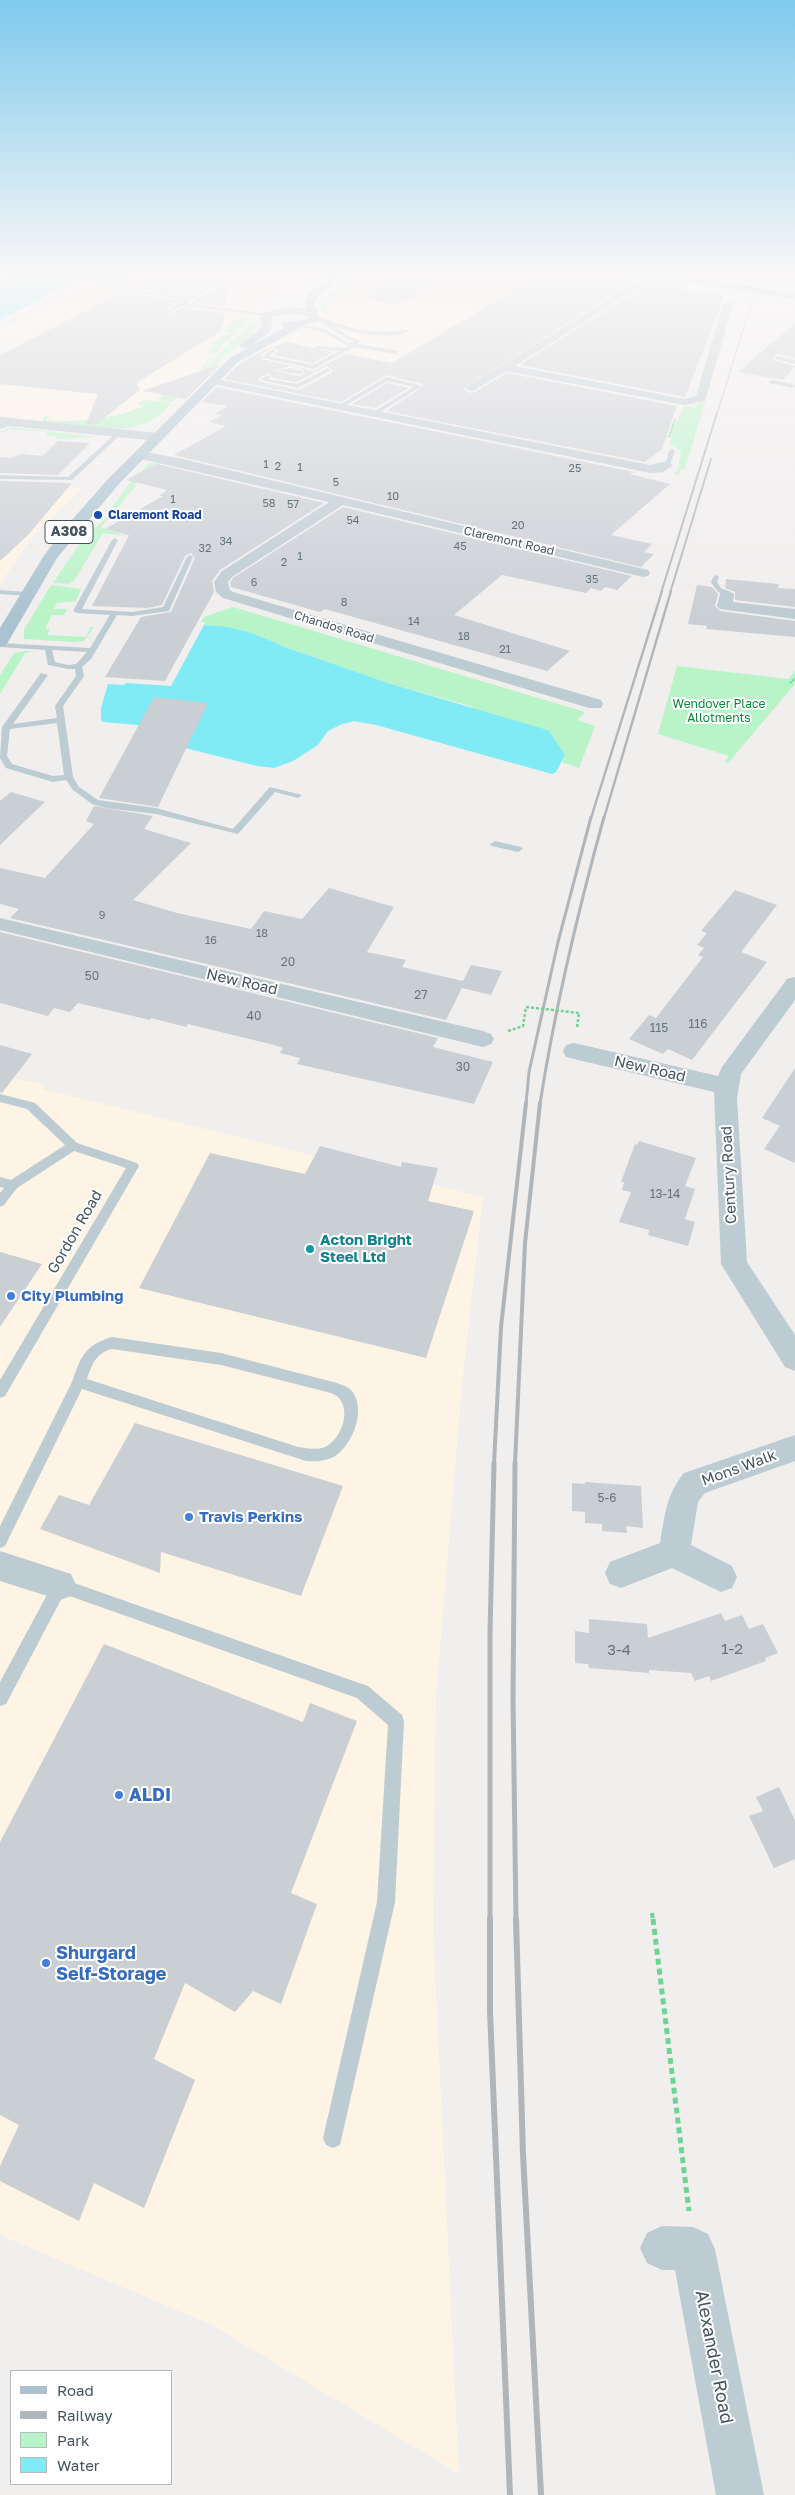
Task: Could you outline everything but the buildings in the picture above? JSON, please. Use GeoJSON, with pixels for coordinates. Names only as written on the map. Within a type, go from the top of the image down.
{"type":"FeatureCollection","features":[{"type":"Feature","properties":{"kind":"main road","name":"A308"},"geometry":{"type":"LineString","coordinates":[[0,643],[28,594],[68,533],[113,482],[205,388]]}},
{"type":"Feature","properties":{"kind":"street"},"geometry":{"type":"LineString","coordinates":[[250,388],[650,469],[663,468],[667,465]]}},
{"type":"Feature","properties":{"kind":"street"},"geometry":{"type":"LineString","coordinates":[[616,388],[687,402],[700,399],[703,388]]}},
{"type":"Feature","properties":{"kind":"street"},"geometry":{"type":"LineString","coordinates":[[0,421],[115,437],[158,437]]}},
{"type":"Feature","properties":{"kind":"street","name":"Claremont Road"},"geometry":{"type":"LineString","coordinates":[[141,455],[642,573]]}},
{"type":"Feature","properties":{"kind":"street","name":"Chandos Road"},"geometry":{"type":"LineString","coordinates":[[340,501],[227,574],[221,582],[223,592],[595,704]]}},
{"type":"Feature","properties":{"kind":"street"},"geometry":{"type":"LineString","coordinates":[[727,594],[725,606],[795,614]]}},
{"type":"Feature","properties":{"kind":"street","name":"New Road"},"geometry":{"type":"LineString","coordinates":[[0,924],[483,1039]]}},
{"type":"Feature","properties":{"kind":"street"},"geometry":{"type":"LineString","coordinates":[[725,1086],[730,1073],[795,984]]}},
{"type":"Feature","properties":{"kind":"street","name":"New Road"},"geometry":{"type":"LineString","coordinates":[[575,1040],[725,1086]]}},
{"type":"Feature","properties":{"kind":"street","name":"Century Road"},"geometry":{"type":"LineString","coordinates":[[725,1086],[734,1264],[784,1322]]}},
{"type":"Feature","properties":{"kind":"street"},"geometry":{"type":"LineString","coordinates":[[784,1322],[795,1359]]}},
{"type":"Feature","properties":{"kind":"street","name":"Mons Walk"},"geometry":{"type":"LineString","coordinates":[[674,1552],[684,1496],[695,1483],[795,1448]]}},
{"type":"Feature","properties":{"kind":"street"},"geometry":{"type":"LineString","coordinates":[[621,1573],[674,1552],[721,1576]]}},
{"type":"Feature","properties":{"kind":"street"},"geometry":{"type":"LineString","coordinates":[[0,1566],[60,1585]]}},
{"type":"Feature","properties":{"kind":"street","name":"Alexander Road"},"geometry":{"type":"LineString","coordinates":[[678,2248],[740,2495]]}},
{"type":"Feature","properties":{"kind":"lane"},"geometry":{"type":"LineString","coordinates":[[341,406],[370,388]]}},
{"type":"Feature","properties":{"kind":"lane"},"geometry":{"type":"LineString","coordinates":[[375,413],[415,388]]}},
{"type":"Feature","properties":{"kind":"lane"},"geometry":{"type":"LineString","coordinates":[[0,428],[13,423]]}},
{"type":"Feature","properties":{"kind":"lane"},"geometry":{"type":"LineString","coordinates":[[0,477],[70,479],[115,437]]}},
{"type":"Feature","properties":{"kind":"lane"},"geometry":{"type":"LineString","coordinates":[[667,465],[672,451]]}},
{"type":"Feature","properties":{"kind":"lane"},"geometry":{"type":"LineString","coordinates":[[116,540],[77,611],[132,614],[166,609],[190,557]]}},
{"type":"Feature","properties":{"kind":"lane"},"geometry":{"type":"LineString","coordinates":[[716,576],[714,582],[718,589],[727,594]]}},
{"type":"Feature","properties":{"kind":"lane"},"geometry":{"type":"LineString","coordinates":[[0,592],[28,594]]}},
{"type":"Feature","properties":{"kind":"lane"},"geometry":{"type":"LineString","coordinates":[[48,648],[51,663],[68,667],[78,666],[83,663],[115,613]]}},
{"type":"Feature","properties":{"kind":"lane"},"geometry":{"type":"LineString","coordinates":[[0,643],[92,650]]}},
{"type":"Feature","properties":{"kind":"lane"},"geometry":{"type":"LineString","coordinates":[[78,666],[80,676],[59,706],[69,777],[74,788],[83,797],[100,804],[157,811],[235,832],[273,789],[298,795]]}},
{"type":"Feature","properties":{"kind":"lane"},"geometry":{"type":"LineString","coordinates":[[44,676],[6,727],[3,756],[8,766],[53,779],[69,777]]}},
{"type":"Feature","properties":{"kind":"lane"},"geometry":{"type":"LineString","coordinates":[[6,727],[60,720]]}},
{"type":"Feature","properties":{"kind":"lane"},"geometry":{"type":"LineString","coordinates":[[495,844],[518,849]]}},
{"type":"Feature","properties":{"kind":"lane"},"geometry":{"type":"LineString","coordinates":[[0,1098],[31,1106],[73,1146],[13,1185],[0,1202]]}},
{"type":"Feature","properties":{"kind":"lane","name":"Gordon Road"},"geometry":{"type":"LineString","coordinates":[[0,1392],[133,1166],[73,1146]]}},
{"type":"Feature","properties":{"kind":"lane"},"geometry":{"type":"LineString","coordinates":[[0,1182],[13,1185]]}},
{"type":"Feature","properties":{"kind":"lane"},"geometry":{"type":"LineString","coordinates":[[0,1541],[79,1382],[90,1355],[99,1346],[112,1343],[221,1359],[332,1387],[346,1393],[351,1402],[350,1424],[344,1440],[331,1452],[316,1456],[298,1453],[79,1382]]}},
{"type":"Feature","properties":{"kind":"lane"},"geometry":{"type":"LineString","coordinates":[[0,1698],[60,1585],[362,1692],[396,1721],[386,1902],[333,2138]]}},
{"type":"Feature","properties":{"kind":"path"},"geometry":{"type":"LineString","coordinates":[[672,451],[666,446],[672,425],[687,402]]}},
{"type":"Feature","properties":{"kind":"path"},"geometry":{"type":"LineString","coordinates":[[790,684],[795,678]]}},
{"type":"Feature","properties":{"kind":"path"},"geometry":{"type":"LineString","coordinates":[[523,1026],[526,1007],[579,1013],[575,1040]]}},
{"type":"Feature","properties":{"kind":"path"},"geometry":{"type":"LineString","coordinates":[[652,1913],[678,2248]]}},
{"type":"Feature","properties":{"kind":"shaded area"},"geometry":{"type":"Polygon","coordinates":[[[0,388],[177,388],[146,406],[122,428],[0,416],[0,388]]]}},
{"type":"Feature","properties":{"kind":"shaded area"},"geometry":{"type":"Polygon","coordinates":[[[0,484],[83,488],[29,541],[0,584],[0,484]]]}},
{"type":"Feature","properties":{"kind":"shaded area"},"geometry":{"type":"Polygon","coordinates":[[[0,1075],[45,1085],[42,1089],[483,1197],[462,1385],[436,1696],[433,1929],[459,2474],[212,2325],[0,2235],[0,1075]]]}},
{"type":"Feature","properties":{"kind":"green space"},"geometry":{"type":"Polygon","coordinates":[[[175,388],[186,388],[172,402],[157,400],[175,388]]]}},
{"type":"Feature","properties":{"kind":"green space"},"geometry":{"type":"Polygon","coordinates":[[[189,388],[194,388],[191,392],[186,392],[189,388]]]}},
{"type":"Feature","properties":{"kind":"green space"},"geometry":{"type":"Polygon","coordinates":[[[143,400],[171,403],[154,419],[128,428],[99,428],[43,421],[44,417],[50,415],[46,420],[71,421],[109,417],[144,406],[138,404],[143,400]]]}},
{"type":"Feature","properties":{"kind":"green space"},"geometry":{"type":"Polygon","coordinates":[[[705,402],[685,469],[681,469],[678,476],[674,473],[678,470],[681,452],[670,444],[672,430],[684,406],[695,408],[699,403],[705,402]]]}},
{"type":"Feature","properties":{"kind":"green space"},"geometry":{"type":"Polygon","coordinates":[[[12,427],[95,437],[55,439],[57,436],[45,435],[48,432],[10,429],[6,432],[0,432],[12,427]]]}},
{"type":"Feature","properties":{"kind":"green space"},"geometry":{"type":"Polygon","coordinates":[[[149,464],[161,464],[134,485],[136,486],[101,527],[126,536],[103,533],[74,581],[69,584],[53,583],[84,537],[103,521],[130,482],[149,464]]]}},
{"type":"Feature","properties":{"kind":"green space"},"geometry":{"type":"Polygon","coordinates":[[[51,585],[81,589],[76,601],[57,603],[54,609],[67,609],[64,615],[52,615],[45,629],[50,629],[47,635],[86,637],[90,627],[94,627],[84,641],[24,639],[24,630],[51,585]]]}},
{"type":"Feature","properties":{"kind":"green space"},"geometry":{"type":"Polygon","coordinates":[[[233,607],[585,712],[577,720],[595,726],[579,768],[562,762],[565,755],[467,705],[388,683],[244,631],[204,625],[205,622],[201,622],[204,617],[233,607]]]}},
{"type":"Feature","properties":{"kind":"green space"},"geometry":{"type":"Polygon","coordinates":[[[35,651],[25,653],[0,694],[0,675],[14,653],[35,651]]]}},
{"type":"Feature","properties":{"kind":"green space","name":"Wendover Place Allotments"},"geometry":{"type":"Polygon","coordinates":[[[677,666],[788,679],[795,671],[795,684],[728,763],[725,762],[729,756],[658,734],[677,666]]]}},
{"type":"Feature","properties":{"kind":"water"},"geometry":{"type":"Polygon","coordinates":[[[204,625],[244,631],[388,683],[544,729],[549,731],[565,755],[556,772],[552,774],[376,725],[354,721],[328,731],[318,745],[293,761],[274,768],[257,766],[173,745],[138,725],[103,722],[101,720],[101,708],[108,684],[124,685],[126,683],[171,686],[204,625]]]}},
{"type":"Feature","properties":{"kind":"railway"},"geometry":{"type":"LineString","coordinates":[[717,414],[725,388]]}},
{"type":"Feature","properties":{"kind":"railway"},"geometry":{"type":"LineString","coordinates":[[661,593],[717,413]]}},
{"type":"Feature","properties":{"kind":"railway"},"geometry":{"type":"LineString","coordinates":[[670,593],[711,459]]}},
{"type":"Feature","properties":{"kind":"railway"},"geometry":{"type":"LineString","coordinates":[[591,818],[662,591]]}},
{"type":"Feature","properties":{"kind":"railway"},"geometry":{"type":"LineString","coordinates":[[604,818],[671,591]]}},
{"type":"Feature","properties":{"kind":"railway"},"geometry":{"type":"LineString","coordinates":[[526,1104],[529,1072],[558,942],[591,817]]}},
{"type":"Feature","properties":{"kind":"railway"},"geometry":{"type":"LineString","coordinates":[[540,1104],[568,959],[604,817]]}},
{"type":"Feature","properties":{"kind":"railway"},"geometry":{"type":"LineString","coordinates":[[494,1464],[501,1327],[526,1103]]}},
{"type":"Feature","properties":{"kind":"railway"},"geometry":{"type":"LineString","coordinates":[[515,1464],[525,1243],[540,1103]]}},
{"type":"Feature","properties":{"kind":"railway"},"geometry":{"type":"LineString","coordinates":[[494,1463],[490,1633],[490,2011],[510,2495]]}},
{"type":"Feature","properties":{"kind":"railway"},"geometry":{"type":"LineString","coordinates":[[515,1463],[513,1698],[516,1920]]}},
{"type":"Feature","properties":{"kind":"railway"},"geometry":{"type":"LineString","coordinates":[[516,1919],[523,2154],[541,2495]]}},
{"type":"Feature","properties":{"kind":"place","name":"Claremont Road"},"geometry":{"type":"Point","coordinates":[98,515]}},
{"type":"Feature","properties":{"kind":"place","name":"Acton Bright Steel Ltd"},"geometry":{"type":"Point","coordinates":[310,1249]}},
{"type":"Feature","properties":{"kind":"place","name":"City Plumbing"},"geometry":{"type":"Point","coordinates":[11,1296]}},
{"type":"Feature","properties":{"kind":"place","name":"Travis Perkins"},"geometry":{"type":"Point","coordinates":[189,1517]}},
{"type":"Feature","properties":{"kind":"place","name":"ALDI"},"geometry":{"type":"Point","coordinates":[119,1795]}},
{"type":"Feature","properties":{"kind":"place","name":"Shurgard Self-Storage"},"geometry":{"type":"Point","coordinates":[46,1963]}}]}
